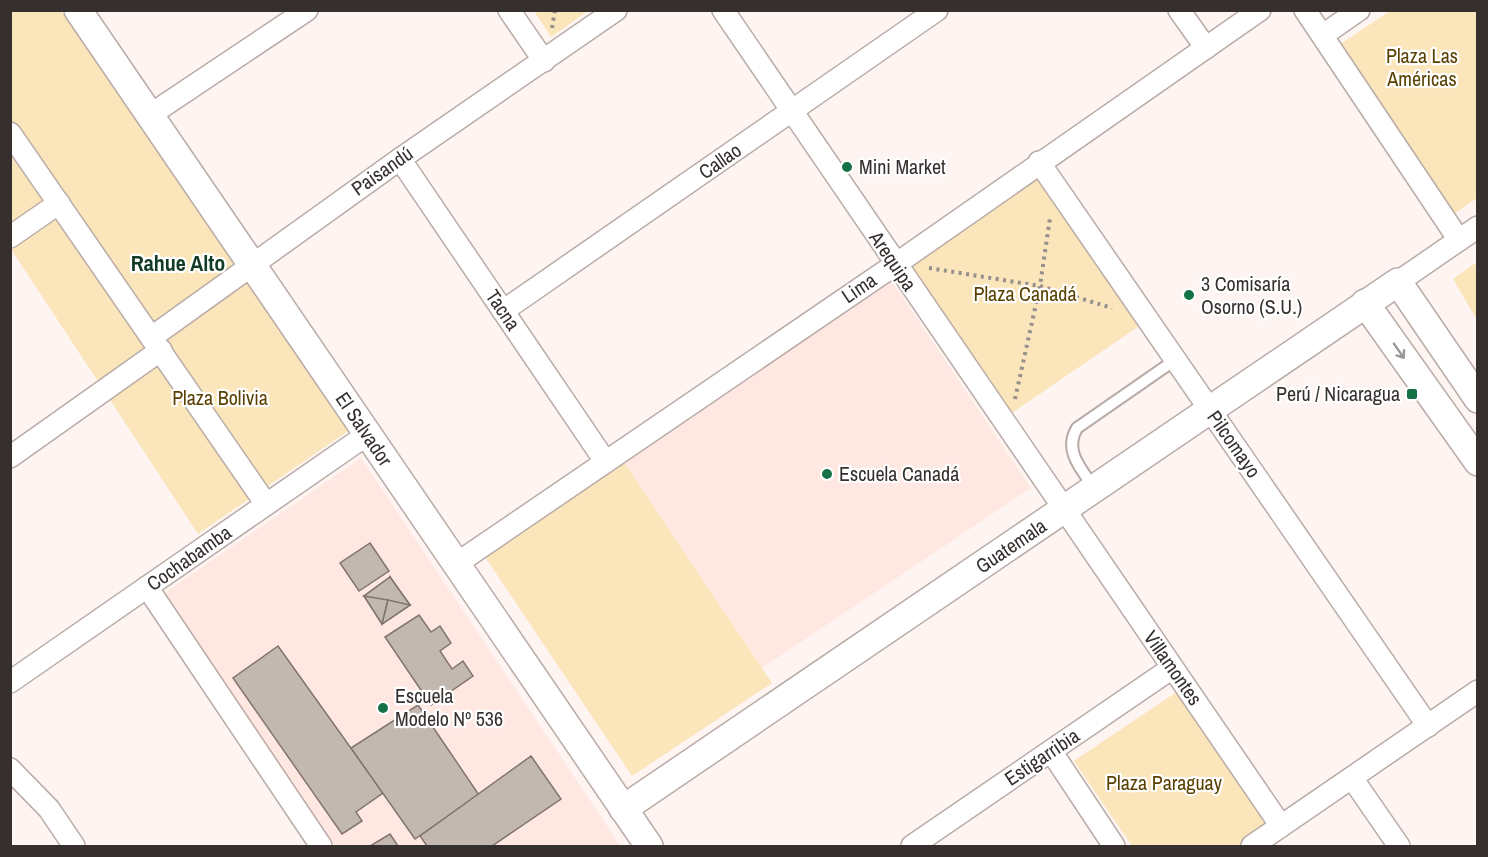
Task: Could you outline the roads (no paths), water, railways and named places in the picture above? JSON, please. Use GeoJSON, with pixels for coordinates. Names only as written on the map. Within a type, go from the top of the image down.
{"type":"FeatureCollection","features":[{"type":"Feature","properties":{"kind":"street","name":"El Salvador"},"geometry":{"type":"LineString","coordinates":[[78,10],[649,846]]}},
{"type":"Feature","properties":{"kind":"street"},"geometry":{"type":"LineString","coordinates":[[509,10],[544,61]]}},
{"type":"Feature","properties":{"kind":"street","name":"Paisandú"},"geometry":{"type":"LineString","coordinates":[[10,457],[156,343],[251,264],[616,10]]}},
{"type":"Feature","properties":{"kind":"street","name":"Arequipa"},"geometry":{"type":"LineString","coordinates":[[723,10],[1064,511]]}},
{"type":"Feature","properties":{"kind":"street","name":"Callao"},"geometry":{"type":"LineString","coordinates":[[503,310],[937,10]]}},
{"type":"Feature","properties":{"kind":"street"},"geometry":{"type":"LineString","coordinates":[[1179,10],[1206,48]]}},
{"type":"Feature","properties":{"kind":"street","name":"Lima"},"geometry":{"type":"LineString","coordinates":[[456,564],[896,264],[1039,162],[1260,10]]}},
{"type":"Feature","properties":{"kind":"street"},"geometry":{"type":"LineString","coordinates":[[1305,10],[1459,240]]}},
{"type":"Feature","properties":{"kind":"street"},"geometry":{"type":"LineString","coordinates":[[1323,35],[1359,10]]}},
{"type":"Feature","properties":{"kind":"street"},"geometry":{"type":"LineString","coordinates":[[150,115],[303,12]]}},
{"type":"Feature","properties":{"kind":"street"},"geometry":{"type":"LineString","coordinates":[[10,133],[266,504]]}},
{"type":"Feature","properties":{"kind":"street","name":"Tacna"},"geometry":{"type":"LineString","coordinates":[[400,159],[605,461]]}},
{"type":"Feature","properties":{"kind":"street","name":"Pilcomayo"},"geometry":{"type":"LineString","coordinates":[[1039,162],[1428,726]]}},
{"type":"Feature","properties":{"kind":"street"},"geometry":{"type":"LineString","coordinates":[[10,237],[59,203]]}},
{"type":"Feature","properties":{"kind":"street"},"geometry":{"type":"LineString","coordinates":[[1478,227],[1398,282],[1478,399]]}},
{"type":"Feature","properties":{"kind":"street","name":"Guatemala"},"geometry":{"type":"LineString","coordinates":[[623,809],[1398,282]]}},
{"type":"Feature","properties":{"kind":"street"},"geometry":{"type":"LineString","coordinates":[[1365,303],[1478,462]]}},
{"type":"Feature","properties":{"kind":"street","name":"Cochabamba"},"geometry":{"type":"LineString","coordinates":[[10,681],[368,434]]}},
{"type":"Feature","properties":{"kind":"street","name":"Villamontes"},"geometry":{"type":"LineString","coordinates":[[1064,511],[1281,826]]}},
{"type":"Feature","properties":{"kind":"street"},"geometry":{"type":"LineString","coordinates":[[147,587],[321,846]]}},
{"type":"Feature","properties":{"kind":"street","name":"Estigarribia"},"geometry":{"type":"LineString","coordinates":[[912,846],[1172,668]]}},
{"type":"Feature","properties":{"kind":"street"},"geometry":{"type":"LineString","coordinates":[[1252,846],[1478,692]]}},
{"type":"Feature","properties":{"kind":"street"},"geometry":{"type":"LineString","coordinates":[[1051,751],[1114,846]]}},
{"type":"Feature","properties":{"kind":"street"},"geometry":{"type":"LineString","coordinates":[[10,769],[49,809],[74,846]]}},
{"type":"Feature","properties":{"kind":"street"},"geometry":{"type":"LineString","coordinates":[[1352,778],[1399,846]]}},
{"type":"Feature","properties":{"kind":"lane"},"geometry":{"type":"LineString","coordinates":[[1095,489],[1073,457],[1071,441],[1077,428],[1175,360]]}},
{"type":"Feature","properties":{"kind":"place","name":"Mini Market"},"geometry":{"type":"Point","coordinates":[847,167]}},
{"type":"Feature","properties":{"kind":"place","name":"3 Comisaría Osorno (S.U.)"},"geometry":{"type":"Point","coordinates":[1189,295]}},
{"type":"Feature","properties":{"kind":"place","name":"Perú / Nicaragua"},"geometry":{"type":"Point","coordinates":[1412,394]}},
{"type":"Feature","properties":{"kind":"place","name":"Escuela Canadá"},"geometry":{"type":"Point","coordinates":[827,474]}},
{"type":"Feature","properties":{"kind":"place","name":"Escuela Modelo Nº 536"},"geometry":{"type":"Point","coordinates":[383,708]}},
{"type":"Feature","properties":{"kind":"district","name":"Rahue Alto"},"geometry":{"type":"Point","coordinates":[178,263]}},
{"type":"Feature","properties":{"kind":"park label","name":"Plaza Las Américas"},"geometry":{"type":"Point","coordinates":[1422,68]}},
{"type":"Feature","properties":{"kind":"park label","name":"Plaza Canadá"},"geometry":{"type":"Point","coordinates":[1025,294]}},
{"type":"Feature","properties":{"kind":"park label","name":"Plaza Bolivia"},"geometry":{"type":"Point","coordinates":[220,398]}},
{"type":"Feature","properties":{"kind":"park label","name":"Plaza Paraguay"},"geometry":{"type":"Point","coordinates":[1164,783]}}]}
